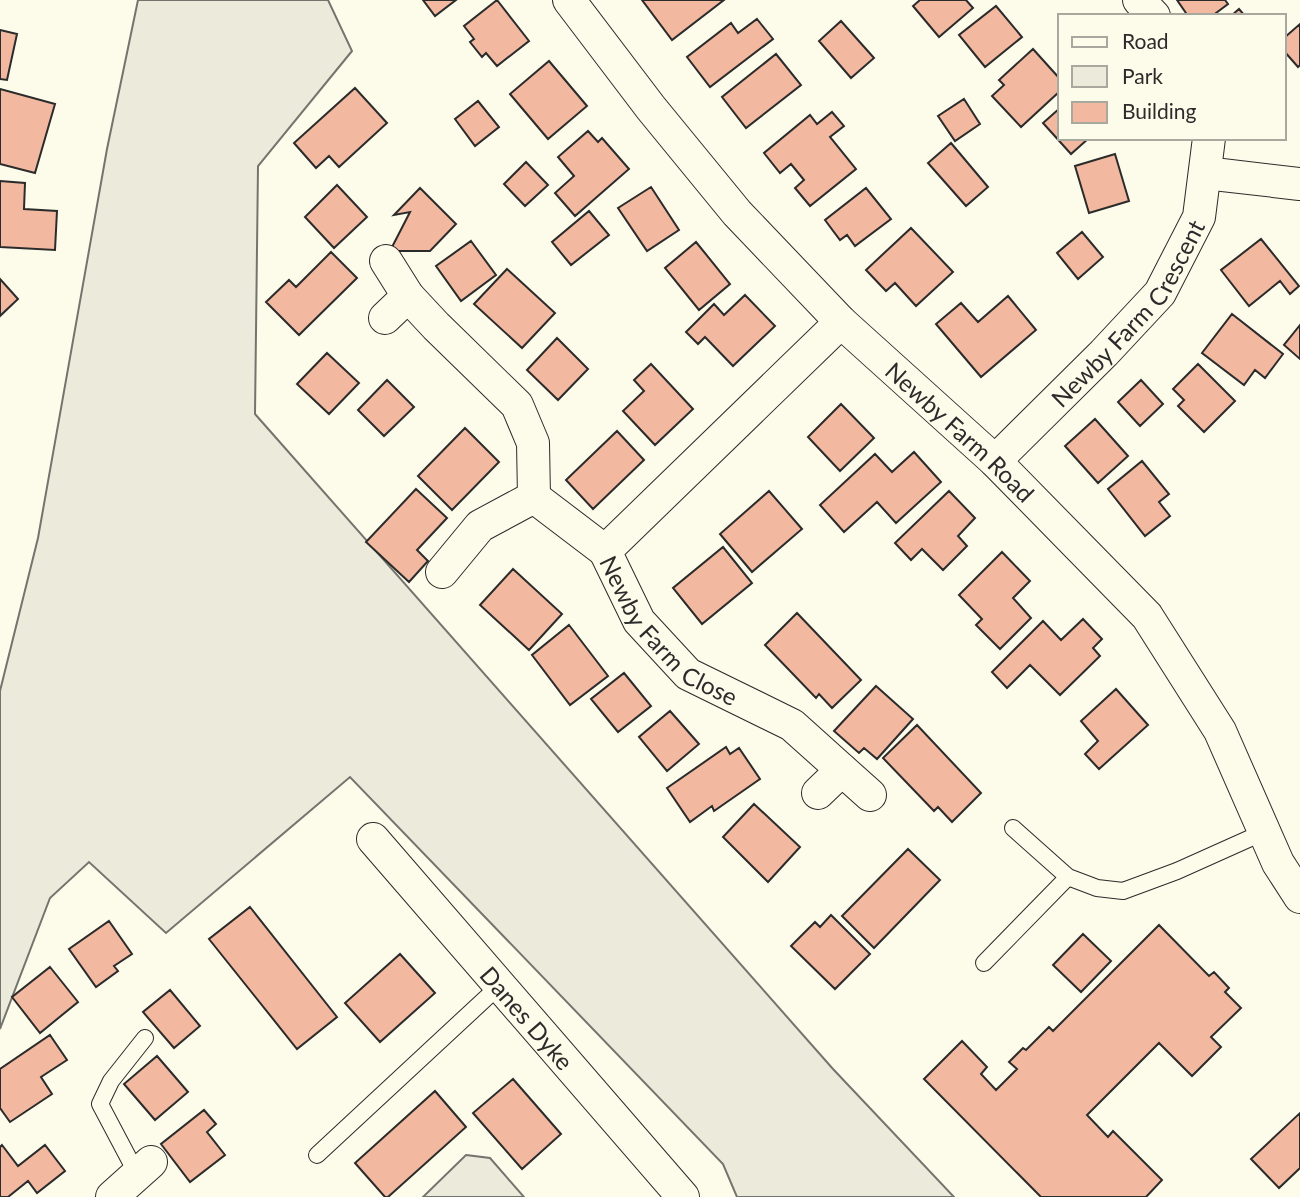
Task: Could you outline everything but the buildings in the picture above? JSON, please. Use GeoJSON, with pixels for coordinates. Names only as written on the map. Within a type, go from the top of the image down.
{"type":"FeatureCollection","features":[{"type":"Feature","properties":{"kind":"street","name":"Newby Farm Road"},"geometry":{"type":"LineString","coordinates":[[569,0],[651,108],[737,213],[841,321],[995,461],[1147,615],[1220,731],[1278,863],[1300,897]]}},
{"type":"Feature","properties":{"kind":"street"},"geometry":{"type":"LineString","coordinates":[[1139,0],[1152,14]]}},
{"type":"Feature","properties":{"kind":"street","name":"Newby Farm Crescent"},"geometry":{"type":"LineString","coordinates":[[995,461],[1160,293],[1199,217],[1209,140]]}},
{"type":"Feature","properties":{"kind":"street"},"geometry":{"type":"LineString","coordinates":[[1205,173],[1300,184]]}},
{"type":"Feature","properties":{"kind":"street"},"geometry":{"type":"LineString","coordinates":[[386,261],[408,296],[517,405],[533,443],[534,497]]}},
{"type":"Feature","properties":{"kind":"street"},"geometry":{"type":"LineString","coordinates":[[385,318],[408,296]]}},
{"type":"Feature","properties":{"kind":"street","name":"Newby Farm Close"},"geometry":{"type":"LineString","coordinates":[[841,321],[605,551],[639,621],[688,674],[792,725],[870,795]]}},
{"type":"Feature","properties":{"kind":"street"},"geometry":{"type":"LineString","coordinates":[[534,497],[605,551]]}},
{"type":"Feature","properties":{"kind":"street"},"geometry":{"type":"LineString","coordinates":[[442,572],[480,526],[534,497]]}},
{"type":"Feature","properties":{"kind":"street"},"geometry":{"type":"LineString","coordinates":[[818,793],[842,770]]}},
{"type":"Feature","properties":{"kind":"street","name":"Danes Dyke"},"geometry":{"type":"LineString","coordinates":[[373,839],[683,1197]]}},
{"type":"Feature","properties":{"kind":"street"},"geometry":{"type":"LineString","coordinates":[[112,1197],[144,1168]]}},
{"type":"Feature","properties":{"kind":"lane"},"geometry":{"type":"LineString","coordinates":[[1013,828],[1068,877],[1097,888],[1123,891],[1177,871],[1264,832]]}},
{"type":"Feature","properties":{"kind":"lane"},"geometry":{"type":"LineString","coordinates":[[984,962],[1068,877]]}},
{"type":"Feature","properties":{"kind":"lane"},"geometry":{"type":"LineString","coordinates":[[317,1155],[499,986]]}},
{"type":"Feature","properties":{"kind":"lane"},"geometry":{"type":"LineString","coordinates":[[144,1168],[100,1104],[111,1080],[145,1038]]}},
{"type":"Feature","properties":{"kind":"green space"},"geometry":{"type":"Polygon","coordinates":[[[138,0],[328,0],[352,51],[258,166],[255,414],[833,1069],[954,1197],[737,1197],[723,1164],[350,777],[166,933],[89,862],[50,898],[0,1029],[0,691],[38,538],[107,149],[138,0]]]}},
{"type":"Feature","properties":{"kind":"green space"},"geometry":{"type":"Polygon","coordinates":[[[466,1155],[490,1158],[524,1197],[423,1197],[466,1155]]]}}]}
